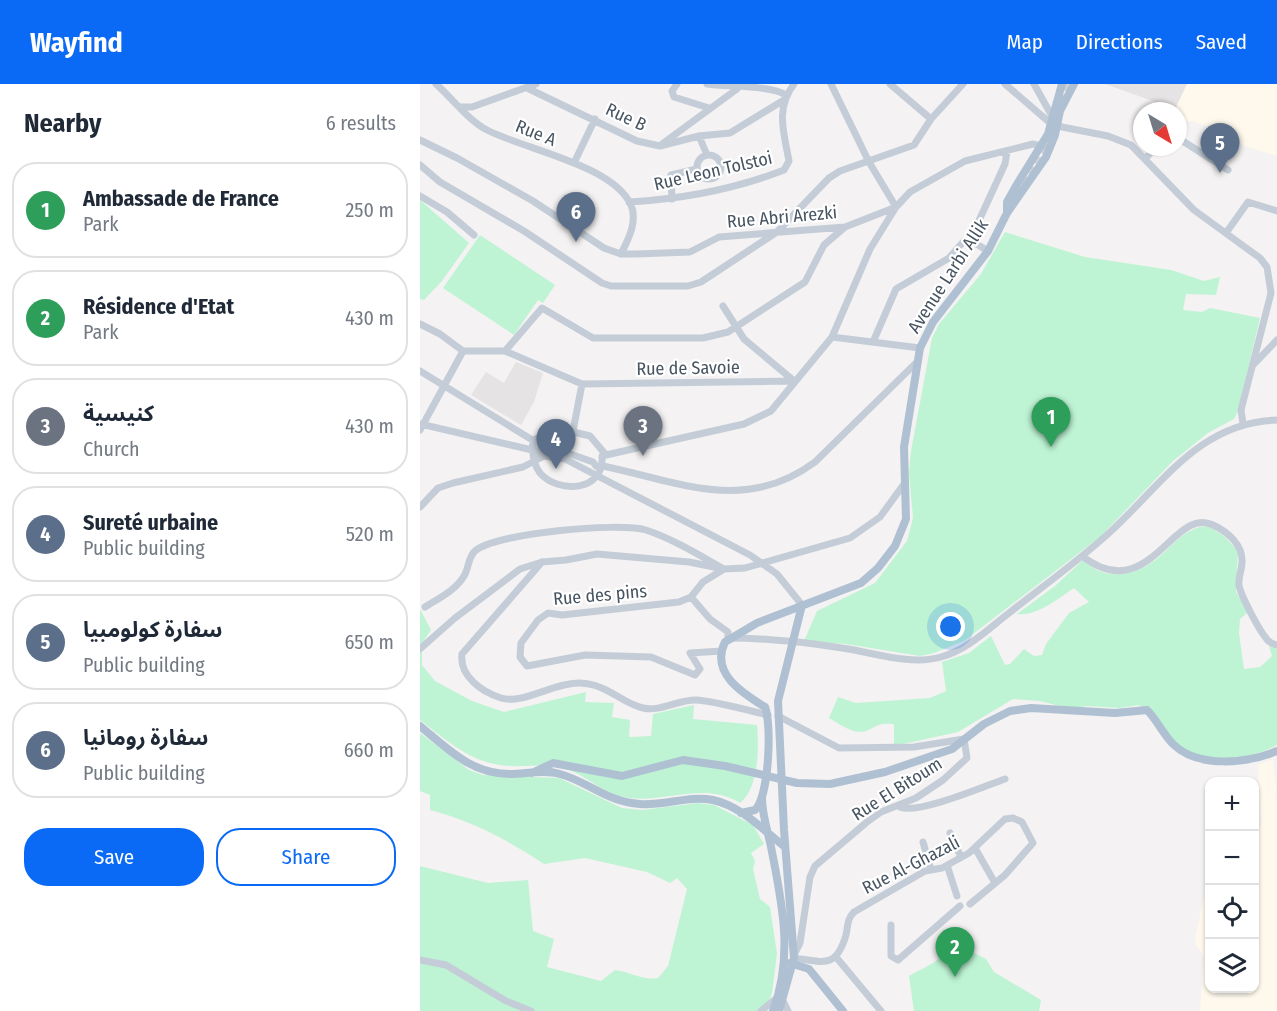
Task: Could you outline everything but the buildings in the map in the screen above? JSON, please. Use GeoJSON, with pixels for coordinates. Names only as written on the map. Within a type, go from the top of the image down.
{"type":"FeatureCollection","features":[{"type":"Feature","properties":{"kind":"main road","name":"Avenue Larbi Allik"},"geometry":{"type":"LineString","coordinates":[[1007,213],[1007,202],[1048,134],[1074,84]]}},
{"type":"Feature","properties":{"kind":"main road","name":"Avenue Larbi Allik"},"geometry":{"type":"LineString","coordinates":[[799,607],[869,577],[896,546],[906,519],[904,447],[920,348],[933,322],[988,251],[1007,213],[1050,149],[1053,121],[1061,87]]}},
{"type":"Feature","properties":{"kind":"main road"},"geometry":{"type":"LineString","coordinates":[[1061,87],[1069,96]]}},
{"type":"Feature","properties":{"kind":"main road"},"geometry":{"type":"LineString","coordinates":[[796,632],[808,610],[819,600]]}},
{"type":"Feature","properties":{"kind":"main road"},"geometry":{"type":"LineString","coordinates":[[779,1011],[790,962],[789,910],[784,831],[772,718],[731,682],[722,663],[722,651],[728,638],[799,607],[796,632],[772,718],[763,797],[783,908],[790,962]]}},
{"type":"Feature","properties":{"kind":"main road"},"geometry":{"type":"LineString","coordinates":[[781,613],[792,621],[796,632]]}},
{"type":"Feature","properties":{"kind":"main road"},"geometry":{"type":"LineString","coordinates":[[532,773],[553,763],[622,776],[683,760],[725,766],[797,783],[830,784],[885,772],[952,749],[984,724],[1011,711],[1031,708],[1115,713],[1143,710],[1150,712],[1173,745],[1196,757],[1232,761],[1267,755],[1277,750]]}},
{"type":"Feature","properties":{"kind":"main road"},"geometry":{"type":"LineString","coordinates":[[420,726],[463,761],[479,770],[494,774],[550,772],[562,774],[622,802],[643,804],[699,798],[714,800],[741,813],[785,847]]}},
{"type":"Feature","properties":{"kind":"main road"},"geometry":{"type":"LineString","coordinates":[[1267,755],[1277,745]]}},
{"type":"Feature","properties":{"kind":"main road"},"geometry":{"type":"LineString","coordinates":[[741,813],[755,810],[763,797]]}},
{"type":"Feature","properties":{"kind":"main road"},"geometry":{"type":"LineString","coordinates":[[768,834],[776,835],[784,831]]}},
{"type":"Feature","properties":{"kind":"main road"},"geometry":{"type":"LineString","coordinates":[[790,962],[809,974],[843,1011]]}},
{"type":"Feature","properties":{"kind":"main road"},"geometry":{"type":"LineString","coordinates":[[773,1011],[780,1000]]}},
{"type":"Feature","properties":{"kind":"street","name":"Rue A"},"geometry":{"type":"LineString","coordinates":[[436,84],[488,130],[574,163],[616,184],[629,202]]}},
{"type":"Feature","properties":{"kind":"street"},"geometry":{"type":"LineString","coordinates":[[461,108],[472,107],[536,84]]}},
{"type":"Feature","properties":{"kind":"street"},"geometry":{"type":"LineString","coordinates":[[677,84],[672,91],[674,97],[709,108]]}},
{"type":"Feature","properties":{"kind":"street"},"geometry":{"type":"LineString","coordinates":[[707,84],[737,88],[774,87],[785,97],[794,84]]}},
{"type":"Feature","properties":{"kind":"street"},"geometry":{"type":"LineString","coordinates":[[598,476],[597,465],[602,456],[706,434],[755,420],[771,411],[832,337],[870,249],[896,207],[869,162],[831,84]]}},
{"type":"Feature","properties":{"kind":"street"},"geometry":{"type":"LineString","coordinates":[[890,84],[931,119]]}},
{"type":"Feature","properties":{"kind":"street"},"geometry":{"type":"LineString","coordinates":[[420,165],[440,182],[611,286],[688,286],[701,282],[777,232],[829,178],[861,162],[869,162],[914,145],[931,119],[963,84]]}},
{"type":"Feature","properties":{"kind":"street"},"geometry":{"type":"LineString","coordinates":[[1005,84],[1053,121],[1123,140],[1146,158],[1194,210],[1260,258],[1267,267],[1271,281],[1271,293],[1241,410],[1243,424]]}},
{"type":"Feature","properties":{"kind":"street"},"geometry":{"type":"LineString","coordinates":[[1034,84],[1053,121]]}},
{"type":"Feature","properties":{"kind":"street","name":"Rue B"},"geometry":{"type":"LineString","coordinates":[[527,88],[637,141],[660,146],[699,136],[730,133],[785,97]]}},
{"type":"Feature","properties":{"kind":"street"},"geometry":{"type":"LineString","coordinates":[[660,146],[737,88]]}},
{"type":"Feature","properties":{"kind":"street","name":"Rue Leon Tolstoi"},"geometry":{"type":"LineString","coordinates":[[629,202],[672,200],[766,177],[788,166],[781,129],[785,97]]}},
{"type":"Feature","properties":{"kind":"street"},"geometry":{"type":"LineString","coordinates":[[574,163],[595,119]]}},
{"type":"Feature","properties":{"kind":"street"},"geometry":{"type":"LineString","coordinates":[[679,130],[682,141]]}},
{"type":"Feature","properties":{"kind":"street"},"geometry":{"type":"LineString","coordinates":[[699,136],[707,155]]}},
{"type":"Feature","properties":{"kind":"street","name":"Rue Abri Arezki"},"geometry":{"type":"LineString","coordinates":[[421,139],[533,201],[604,248],[621,254],[682,253],[719,237],[845,227],[896,207],[910,192],[957,165],[973,159],[1041,144]]}},
{"type":"Feature","properties":{"kind":"street"},"geometry":{"type":"LineString","coordinates":[[1041,144],[1050,149]]}},
{"type":"Feature","properties":{"kind":"street"},"geometry":{"type":"LineString","coordinates":[[1187,144],[1228,170]]}},
{"type":"Feature","properties":{"kind":"street"},"geometry":{"type":"LineString","coordinates":[[970,240],[1005,164],[1007,152]]}},
{"type":"Feature","properties":{"kind":"street"},"geometry":{"type":"LineString","coordinates":[[707,155],[714,156],[720,162],[721,170],[713,178],[704,178],[697,169],[700,159],[707,155]]}},
{"type":"Feature","properties":{"kind":"street"},"geometry":{"type":"LineString","coordinates":[[672,200],[672,175],[697,169]]}},
{"type":"Feature","properties":{"kind":"street"},"geometry":{"type":"LineString","coordinates":[[713,178],[717,189]]}},
{"type":"Feature","properties":{"kind":"street"},"geometry":{"type":"LineString","coordinates":[[420,196],[447,212],[474,235]]}},
{"type":"Feature","properties":{"kind":"street"},"geometry":{"type":"LineString","coordinates":[[621,254],[632,227],[633,213],[629,202]]}},
{"type":"Feature","properties":{"kind":"street"},"geometry":{"type":"LineString","coordinates":[[1226,233],[1248,202],[1277,212]]}},
{"type":"Feature","properties":{"kind":"street"},"geometry":{"type":"LineString","coordinates":[[505,351],[542,308],[593,338],[704,338],[720,335],[735,328],[805,282],[824,245],[845,227]]}},
{"type":"Feature","properties":{"kind":"street"},"geometry":{"type":"LineString","coordinates":[[873,342],[896,289],[949,258],[964,241],[970,240],[988,251]]}},
{"type":"Feature","properties":{"kind":"street"},"geometry":{"type":"LineString","coordinates":[[723,306],[744,339],[794,381]]}},
{"type":"Feature","properties":{"kind":"street"},"geometry":{"type":"LineString","coordinates":[[420,324],[440,334],[463,351],[505,351],[582,384],[573,431]]}},
{"type":"Feature","properties":{"kind":"street"},"geometry":{"type":"LineString","coordinates":[[832,337],[920,348]]}},
{"type":"Feature","properties":{"kind":"street"},"geometry":{"type":"LineString","coordinates":[[1252,366],[1277,340]]}},
{"type":"Feature","properties":{"kind":"street"},"geometry":{"type":"LineString","coordinates":[[463,351],[421,426],[565,459],[750,555],[777,574],[790,588],[799,607]]}},
{"type":"Feature","properties":{"kind":"street"},"geometry":{"type":"LineString","coordinates":[[420,371],[533,440],[597,465],[726,491],[752,491],[776,485],[797,476],[815,462],[918,362]]}},
{"type":"Feature","properties":{"kind":"street","name":"Rue de Savoie"},"geometry":{"type":"LineString","coordinates":[[582,384],[794,381]]}},
{"type":"Feature","properties":{"kind":"street"},"geometry":{"type":"LineString","coordinates":[[691,597],[710,619],[728,632],[728,638],[782,641],[924,660],[941,657],[973,642],[1082,556],[1110,532],[1176,465],[1209,439],[1243,424],[1277,420]]}},
{"type":"Feature","properties":{"kind":"street"},"geometry":{"type":"LineString","coordinates":[[533,440],[554,430],[573,431],[590,436],[606,455]]}},
{"type":"Feature","properties":{"kind":"street"},"geometry":{"type":"LineString","coordinates":[[533,440],[540,454]]}},
{"type":"Feature","properties":{"kind":"street"},"geometry":{"type":"LineString","coordinates":[[420,507],[438,488],[523,467],[534,461],[540,454],[550,450],[546,445]]}},
{"type":"Feature","properties":{"kind":"street"},"geometry":{"type":"LineString","coordinates":[[534,461],[539,472],[549,480],[567,485],[587,484],[598,476]]}},
{"type":"Feature","properties":{"kind":"street"},"geometry":{"type":"LineString","coordinates":[[588,472],[586,466],[597,465]]}},
{"type":"Feature","properties":{"kind":"street"},"geometry":{"type":"LineString","coordinates":[[420,649],[520,569],[542,562],[607,554],[689,562],[724,569],[745,567],[850,538],[880,517],[904,484]]}},
{"type":"Feature","properties":{"kind":"street"},"geometry":{"type":"LineString","coordinates":[[1082,556],[1098,567],[1114,571],[1129,570],[1157,554],[1184,528],[1196,523],[1215,526],[1234,540],[1241,549],[1239,588],[1266,640],[1277,645]]}},
{"type":"Feature","properties":{"kind":"street"},"geometry":{"type":"LineString","coordinates":[[425,607],[463,579],[474,551],[520,537],[571,529],[606,526],[643,530],[724,569]]}},
{"type":"Feature","properties":{"kind":"street"},"geometry":{"type":"LineString","coordinates":[[542,562],[462,654],[463,668],[471,679],[484,690],[509,700],[562,684],[580,683],[599,686],[646,709],[660,709],[696,700],[792,724],[839,748],[914,747],[964,739]]}},
{"type":"Feature","properties":{"kind":"street","name":"Rue des pins"},"geometry":{"type":"LineString","coordinates":[[722,651],[690,653],[700,669],[695,675],[651,657],[585,655],[527,666],[520,657],[521,643],[538,620],[548,613],[562,615],[623,606],[661,605],[691,597],[703,582],[724,569]]}},
{"type":"Feature","properties":{"kind":"street","name":"Rue El Bitoum"},"geometry":{"type":"LineString","coordinates":[[790,962],[800,943],[810,877],[815,866],[867,822],[882,812],[900,807],[929,790],[965,761],[968,753],[964,739]]}},
{"type":"Feature","properties":{"kind":"street"},"geometry":{"type":"LineString","coordinates":[[900,807],[906,809],[954,799],[1005,779]]}},
{"type":"Feature","properties":{"kind":"street","name":"Rue Al-Ghazali"},"geometry":{"type":"LineString","coordinates":[[836,957],[851,915],[925,871],[947,865],[962,857],[975,848],[1005,819],[1013,818],[1022,822],[1033,843],[1030,849],[1023,853],[1005,875],[970,904]]}},
{"type":"Feature","properties":{"kind":"street"},"geometry":{"type":"LineString","coordinates":[[950,833],[962,857]]}},
{"type":"Feature","properties":{"kind":"street"},"geometry":{"type":"LineString","coordinates":[[923,842],[931,870]]}},
{"type":"Feature","properties":{"kind":"street"},"geometry":{"type":"LineString","coordinates":[[975,848],[995,883]]}},
{"type":"Feature","properties":{"kind":"street"},"geometry":{"type":"LineString","coordinates":[[947,865],[957,896]]}},
{"type":"Feature","properties":{"kind":"street"},"geometry":{"type":"LineString","coordinates":[[891,925],[891,956],[898,960],[960,906]]}},
{"type":"Feature","properties":{"kind":"street"},"geometry":{"type":"LineString","coordinates":[[790,962],[824,962],[836,957],[876,1009]]}},
{"type":"Feature","properties":{"kind":"street"},"geometry":{"type":"LineString","coordinates":[[420,960],[446,965],[506,1001],[531,1011]]}},
{"type":"Feature","properties":{"kind":"street"},"geometry":{"type":"LineString","coordinates":[[761,1011],[780,1000],[788,1011]]}},
{"type":"Feature","properties":{"kind":"shaded area"},"geometry":{"type":"Polygon","coordinates":[[[1105,84],[1187,84],[1178,102],[1155,102],[1105,84]]]}},
{"type":"Feature","properties":{"kind":"shaded area"},"geometry":{"type":"Polygon","coordinates":[[[1187,84],[1277,84],[1277,156],[1209,135],[1209,127],[1187,121],[1187,102],[1178,102],[1187,84]]]}},
{"type":"Feature","properties":{"kind":"shaded area"},"geometry":{"type":"Polygon","coordinates":[[[516,362],[543,373],[534,402],[521,425],[471,395],[486,372],[504,383],[516,362]]]}},
{"type":"Feature","properties":{"kind":"shaded area"},"geometry":{"type":"Polygon","coordinates":[[[1273,759],[1277,800],[1277,1011],[1200,1011],[1204,956],[1196,945],[1195,939],[1205,893],[1205,993],[1259,993],[1259,827],[1261,826],[1258,765],[1273,759]]]}},
{"type":"Feature","properties":{"kind":"green space"},"geometry":{"type":"Polygon","coordinates":[[[420,200],[469,243],[442,281],[424,300],[420,299],[420,200]]]}},
{"type":"Feature","properties":{"kind":"green space"},"geometry":{"type":"Polygon","coordinates":[[[1005,232],[1085,257],[1171,270],[1204,281],[1220,277],[1216,295],[1186,294],[1183,310],[1202,312],[1210,308],[1260,318],[1238,411],[1234,419],[1208,433],[1173,461],[1101,536],[964,641],[920,656],[846,644],[804,641],[817,611],[875,583],[907,541],[913,518],[909,473],[911,451],[932,338],[939,324],[981,274],[1005,232]]]}},
{"type":"Feature","properties":{"kind":"green space"},"geometry":{"type":"Polygon","coordinates":[[[480,235],[555,285],[543,303],[538,300],[514,335],[443,288],[480,235]]]}},
{"type":"Feature","properties":{"kind":"green space"},"geometry":{"type":"Polygon","coordinates":[[[1208,526],[1224,536],[1238,551],[1236,592],[1248,612],[1240,619],[1239,633],[1244,669],[1260,667],[1272,656],[1269,646],[1277,649],[1277,745],[1253,755],[1227,759],[1201,756],[1178,746],[1139,705],[1120,708],[1086,706],[1071,709],[1040,701],[1013,699],[958,732],[894,746],[894,724],[881,724],[866,731],[857,732],[829,718],[838,697],[856,703],[930,698],[946,691],[942,662],[969,653],[991,636],[1005,665],[1010,664],[1024,649],[1034,656],[1042,655],[1046,644],[1069,613],[1089,602],[1074,588],[1039,610],[1017,614],[1055,586],[1083,560],[1098,571],[1116,574],[1134,572],[1158,558],[1191,530],[1208,526]]]}},
{"type":"Feature","properties":{"kind":"green space"},"geometry":{"type":"Polygon","coordinates":[[[420,609],[431,630],[422,643],[422,665],[435,681],[472,701],[504,712],[586,692],[585,702],[614,703],[612,717],[630,720],[629,737],[651,736],[653,714],[694,705],[693,719],[757,725],[756,767],[751,788],[740,803],[726,796],[712,793],[639,799],[608,792],[580,775],[559,767],[497,765],[473,757],[420,720],[420,609]]]}},
{"type":"Feature","properties":{"kind":"green space"},"geometry":{"type":"Polygon","coordinates":[[[420,733],[469,770],[483,775],[559,778],[622,808],[642,810],[698,803],[714,805],[753,825],[764,844],[751,853],[755,861],[753,869],[760,899],[770,907],[777,954],[772,993],[766,1011],[420,1011],[420,866],[488,883],[528,880],[533,931],[554,939],[547,967],[601,981],[615,970],[647,978],[658,978],[668,966],[687,889],[677,878],[670,883],[647,872],[585,858],[544,864],[489,832],[430,810],[430,795],[420,791],[420,733]]]}},
{"type":"Feature","properties":{"kind":"green space"},"geometry":{"type":"Polygon","coordinates":[[[952,942],[986,959],[994,972],[1041,1000],[1039,1011],[914,1011],[909,976],[938,959],[952,942]]]}},
{"type":"Feature","properties":{"kind":"tunnel"},"geometry":{"type":"LineString","coordinates":[[1060,102],[1068,84]]}},
{"type":"Feature","properties":{"kind":"tunnel"},"geometry":{"type":"LineString","coordinates":[[1023,184],[1048,140]]}},
{"type":"Feature","properties":{"kind":"place","name":"سفارة كولومبيا"},"geometry":{"type":"Point","coordinates":[1220,173]}},
{"type":"Feature","properties":{"kind":"place","name":"سفارة رومانيا"},"geometry":{"type":"Point","coordinates":[576,242]}},
{"type":"Feature","properties":{"kind":"place","name":"Ambassade de France"},"geometry":{"type":"Point","coordinates":[1051,447]}},
{"type":"Feature","properties":{"kind":"place","name":"كنيسية"},"geometry":{"type":"Point","coordinates":[643,456]}},
{"type":"Feature","properties":{"kind":"place","name":"Sureté urbaine"},"geometry":{"type":"Point","coordinates":[556,469]}},
{"type":"Feature","properties":{"kind":"place","name":"Résidence d'Etat"},"geometry":{"type":"Point","coordinates":[955,977]}}]}
